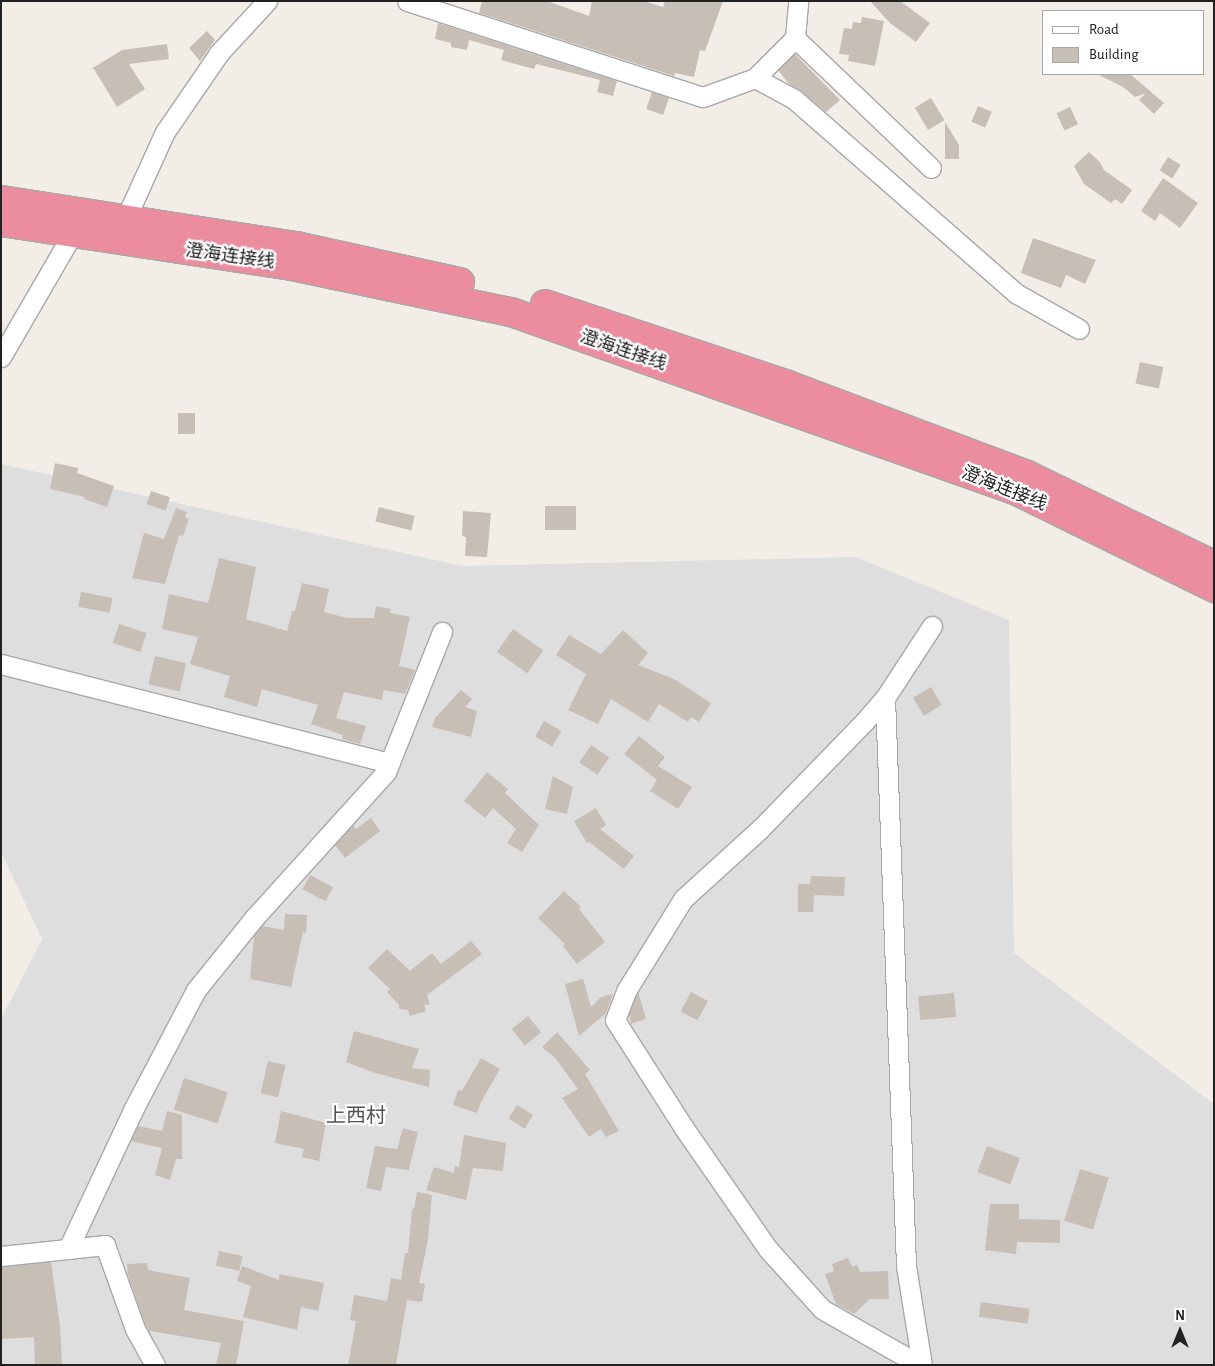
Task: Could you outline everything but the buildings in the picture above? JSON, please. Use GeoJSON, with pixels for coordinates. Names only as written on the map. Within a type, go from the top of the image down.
{"type":"FeatureCollection","features":[{"type":"Feature","properties":{"kind":"highway","name":"澄海连接线"},"geometry":{"type":"LineString","coordinates":[[1,200],[296,246],[516,294],[788,385],[1027,474],[1214,564]]}},
{"type":"Feature","properties":{"kind":"highway","name":"澄海连接线"},"geometry":{"type":"LineString","coordinates":[[1,222],[292,266],[511,312],[1017,491],[1214,588]]}},
{"type":"Feature","properties":{"kind":"street"},"geometry":{"type":"LineString","coordinates":[[125,220],[165,132],[219,54],[267,1]]}},
{"type":"Feature","properties":{"kind":"street"},"geometry":{"type":"LineString","coordinates":[[407,1],[703,97],[754,78],[794,38],[798,1]]}},
{"type":"Feature","properties":{"kind":"street"},"geometry":{"type":"LineString","coordinates":[[794,38],[931,168]]}},
{"type":"Feature","properties":{"kind":"street"},"geometry":{"type":"LineString","coordinates":[[754,78],[794,99],[1017,294],[1079,329]]}},
{"type":"Feature","properties":{"kind":"street"},"geometry":{"type":"LineString","coordinates":[[1,357],[73,233]]}},
{"type":"Feature","properties":{"kind":"street"},"geometry":{"type":"LineString","coordinates":[[921,1365],[822,1309],[768,1249],[684,1128],[615,1020],[626,991],[683,899],[760,829],[885,698],[932,626]]}},
{"type":"Feature","properties":{"kind":"street"},"geometry":{"type":"LineString","coordinates":[[68,1249],[134,1108],[196,990],[254,918],[386,772],[442,632]]}},
{"type":"Feature","properties":{"kind":"street"},"geometry":{"type":"LineString","coordinates":[[1,664],[390,764]]}},
{"type":"Feature","properties":{"kind":"street"},"geometry":{"type":"LineString","coordinates":[[885,698],[906,1266],[921,1365]]}},
{"type":"Feature","properties":{"kind":"street"},"geometry":{"type":"LineString","coordinates":[[1,1256],[105,1245],[135,1329],[155,1365]]}},
{"type":"Feature","properties":{"kind":"shaded area"},"geometry":{"type":"Polygon","coordinates":[[[1,464],[462,566],[856,557],[1009,620],[1014,953],[1214,1104],[1214,1365],[1,1365],[1,1019],[42,939],[1,852],[1,464]]]}},
{"type":"Feature","properties":{"kind":"district","name":"上西村"},"geometry":{"type":"Point","coordinates":[356,1116]}}]}
